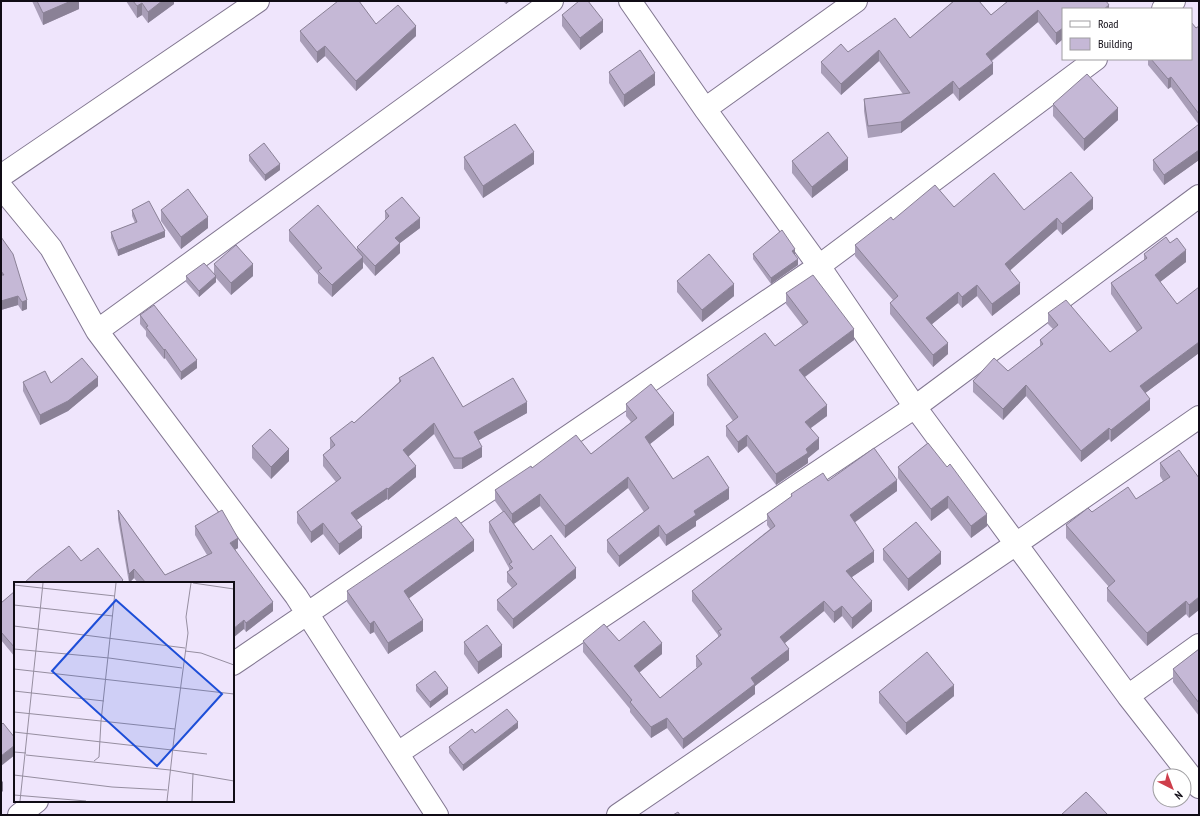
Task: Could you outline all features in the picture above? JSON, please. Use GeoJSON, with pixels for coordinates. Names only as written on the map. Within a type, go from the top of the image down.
{"type":"FeatureCollection","features":[{"type":"Feature","properties":{"kind":"street"},"geometry":{"type":"LineString","coordinates":[[1,176],[258,1]]}},
{"type":"Feature","properties":{"kind":"street"},"geometry":{"type":"LineString","coordinates":[[97,331],[552,1]]}},
{"type":"Feature","properties":{"kind":"street"},"geometry":{"type":"LineString","coordinates":[[630,1],[705,109],[819,266],[915,408],[1128,696],[1199,787]]}},
{"type":"Feature","properties":{"kind":"street"},"geometry":{"type":"LineString","coordinates":[[705,109],[856,1]]}},
{"type":"Feature","properties":{"kind":"street"},"geometry":{"type":"LineString","coordinates":[[1164,8],[1174,1]]}},
{"type":"Feature","properties":{"kind":"street"},"geometry":{"type":"LineString","coordinates":[[234,663],[819,266],[1095,60]]}},
{"type":"Feature","properties":{"kind":"street"},"geometry":{"type":"LineString","coordinates":[[1,187],[51,248],[97,331],[296,596],[438,815]]}},
{"type":"Feature","properties":{"kind":"street"},"geometry":{"type":"LineString","coordinates":[[398,753],[915,408],[1199,196]]}},
{"type":"Feature","properties":{"kind":"street"},"geometry":{"type":"LineString","coordinates":[[618,815],[1016,544],[1199,417]]}},
{"type":"Feature","properties":{"kind":"street"},"geometry":{"type":"LineString","coordinates":[[1128,696],[1199,645]]}},
{"type":"Feature","properties":{"kind":"street"},"geometry":{"type":"LineString","coordinates":[[19,815],[36,802]]}},
{"type":"Feature","properties":{"kind":"building"},"geometry":{"type":"Polygon","coordinates":[[[37,1],[71,1],[43,13],[37,1]]]}},
{"type":"Feature","properties":{"kind":"building"},"geometry":{"type":"Polygon","coordinates":[[[133,1],[162,1],[148,12],[142,3],[137,6],[133,1]]]}},
{"type":"Feature","properties":{"kind":"building"},"geometry":{"type":"Polygon","coordinates":[[[338,1],[359,1],[376,24],[398,5],[416,26],[356,81],[325,46],[317,52],[300,31],[338,1]]]}},
{"type":"Feature","properties":{"kind":"building"},"geometry":{"type":"Polygon","coordinates":[[[579,1],[588,1],[603,20],[580,38],[562,15],[579,1]]]}},
{"type":"Feature","properties":{"kind":"building"},"geometry":{"type":"Polygon","coordinates":[[[954,1],[979,1],[991,15],[1008,1],[1106,1],[1109,5],[1105,8],[1062,8],[1062,29],[1056,33],[1038,10],[986,54],[993,63],[959,89],[953,81],[901,122],[868,126],[864,99],[910,93],[879,50],[841,84],[821,62],[841,44],[848,52],[895,18],[910,38],[954,1]]]}},
{"type":"Feature","properties":{"kind":"building"},"geometry":{"type":"Polygon","coordinates":[[[1192,23],[1196,28],[1199,26],[1199,114],[1171,77],[1168,79],[1152,60],[1192,60],[1192,23]]]}},
{"type":"Feature","properties":{"kind":"building"},"geometry":{"type":"Polygon","coordinates":[[[640,50],[655,73],[624,95],[609,72],[640,50]]]}},
{"type":"Feature","properties":{"kind":"building"},"geometry":{"type":"Polygon","coordinates":[[[1087,74],[1118,108],[1084,139],[1053,104],[1087,74]]]}},
{"type":"Feature","properties":{"kind":"building"},"geometry":{"type":"Polygon","coordinates":[[[515,124],[534,152],[483,186],[464,157],[515,124]]]}},
{"type":"Feature","properties":{"kind":"building"},"geometry":{"type":"Polygon","coordinates":[[[1199,124],[1199,150],[1164,175],[1153,160],[1199,124]]]}},
{"type":"Feature","properties":{"kind":"building"},"geometry":{"type":"Polygon","coordinates":[[[828,132],[848,158],[812,187],[792,161],[828,132]]]}},
{"type":"Feature","properties":{"kind":"building"},"geometry":{"type":"Polygon","coordinates":[[[264,143],[280,164],[265,175],[249,155],[264,143]]]}},
{"type":"Feature","properties":{"kind":"building"},"geometry":{"type":"Polygon","coordinates":[[[1071,172],[1093,198],[1062,224],[1057,218],[1005,264],[1020,283],[992,304],[977,285],[962,297],[958,292],[926,318],[948,343],[933,355],[890,303],[898,296],[855,245],[891,217],[893,220],[935,185],[954,207],[994,173],[1024,210],[1071,172]]]}},
{"type":"Feature","properties":{"kind":"building"},"geometry":{"type":"Polygon","coordinates":[[[188,189],[208,217],[181,237],[161,210],[188,189]]]}},
{"type":"Feature","properties":{"kind":"building"},"geometry":{"type":"Polygon","coordinates":[[[402,197],[420,218],[395,238],[400,243],[375,266],[357,247],[389,216],[385,211],[402,197]]]}},
{"type":"Feature","properties":{"kind":"building"},"geometry":{"type":"Polygon","coordinates":[[[149,201],[165,231],[118,250],[111,232],[137,222],[132,210],[149,201]]]}},
{"type":"Feature","properties":{"kind":"building"},"geometry":{"type":"Polygon","coordinates":[[[318,205],[363,257],[332,285],[318,271],[322,268],[289,230],[318,205]]]}},
{"type":"Feature","properties":{"kind":"building"},"geometry":{"type":"Polygon","coordinates":[[[782,230],[795,249],[792,251],[798,259],[771,278],[753,254],[782,230]]]}},
{"type":"Feature","properties":{"kind":"building"},"geometry":{"type":"Polygon","coordinates":[[[1,237],[13,254],[27,300],[22,302],[18,296],[1,301],[1,275],[4,275],[1,271],[1,237]]]}},
{"type":"Feature","properties":{"kind":"building"},"geometry":{"type":"Polygon","coordinates":[[[1166,237],[1170,243],[1177,238],[1186,250],[1155,275],[1177,304],[1199,287],[1199,342],[1140,386],[1150,399],[1111,430],[1109,428],[1081,451],[1026,385],[1003,409],[973,381],[994,358],[1008,371],[1043,344],[1040,340],[1058,325],[1048,313],[1066,300],[1110,352],[1142,328],[1111,283],[1147,258],[1144,254],[1166,237]]]}},
{"type":"Feature","properties":{"kind":"building"},"geometry":{"type":"Polygon","coordinates":[[[236,245],[253,264],[231,283],[214,264],[236,245]]]}},
{"type":"Feature","properties":{"kind":"building"},"geometry":{"type":"Polygon","coordinates":[[[709,254],[734,284],[702,310],[677,281],[709,254]]]}},
{"type":"Feature","properties":{"kind":"building"},"geometry":{"type":"Polygon","coordinates":[[[204,263],[216,276],[199,291],[186,276],[204,263]]]}},
{"type":"Feature","properties":{"kind":"building"},"geometry":{"type":"Polygon","coordinates":[[[813,275],[854,329],[799,370],[827,405],[805,422],[819,438],[806,449],[808,453],[776,474],[747,435],[738,442],[726,426],[738,417],[707,375],[765,333],[775,346],[808,322],[786,293],[813,275]]]}},
{"type":"Feature","properties":{"kind":"building"},"geometry":{"type":"Polygon","coordinates":[[[154,305],[197,360],[181,372],[165,349],[164,350],[146,327],[148,326],[140,315],[154,305]]]}},
{"type":"Feature","properties":{"kind":"building"},"geometry":{"type":"Polygon","coordinates":[[[433,357],[463,407],[513,378],[527,402],[474,432],[482,447],[462,458],[454,458],[434,423],[403,450],[416,466],[388,489],[387,488],[351,513],[362,527],[339,544],[323,523],[311,532],[297,512],[341,478],[323,455],[335,445],[330,438],[352,421],[354,423],[401,381],[399,378],[433,357]]]}},
{"type":"Feature","properties":{"kind":"building"},"geometry":{"type":"Polygon","coordinates":[[[82,358],[98,377],[68,401],[40,415],[23,382],[45,371],[51,383],[82,358]]]}},
{"type":"Feature","properties":{"kind":"building"},"geometry":{"type":"Polygon","coordinates":[[[651,384],[674,413],[645,437],[673,479],[708,456],[729,488],[694,511],[696,515],[666,535],[659,525],[619,556],[607,540],[649,508],[628,477],[565,526],[540,494],[512,514],[495,490],[531,466],[532,468],[576,435],[591,454],[637,418],[626,404],[651,384]]]}},
{"type":"Feature","properties":{"kind":"building"},"geometry":{"type":"Polygon","coordinates":[[[270,429],[289,449],[271,467],[252,446],[270,429]]]}},
{"type":"Feature","properties":{"kind":"building"},"geometry":{"type":"Polygon","coordinates":[[[928,443],[947,467],[950,464],[987,514],[971,526],[948,496],[931,509],[898,467],[928,443]]]}},
{"type":"Feature","properties":{"kind":"building"},"geometry":{"type":"Polygon","coordinates":[[[874,448],[897,480],[850,515],[874,551],[846,571],[872,601],[852,618],[842,606],[834,612],[824,601],[780,637],[789,649],[751,678],[755,684],[683,739],[667,718],[651,727],[630,702],[632,700],[583,641],[604,624],[619,641],[644,621],[662,643],[634,666],[660,698],[702,664],[696,656],[721,635],[718,631],[722,629],[692,591],[775,526],[767,514],[792,496],[791,494],[823,473],[828,481],[874,448]]]}},
{"type":"Feature","properties":{"kind":"building"},"geometry":{"type":"Polygon","coordinates":[[[1179,450],[1199,478],[1199,597],[1189,605],[1186,601],[1147,633],[1107,588],[1115,581],[1066,525],[1088,508],[1092,512],[1128,487],[1136,499],[1170,477],[1160,463],[1179,450]]]}},
{"type":"Feature","properties":{"kind":"building"},"geometry":{"type":"Polygon","coordinates":[[[118,510],[165,575],[212,553],[195,526],[222,510],[238,538],[230,543],[273,602],[246,623],[244,620],[234,628],[234,582],[145,582],[134,569],[129,574],[118,510]]]}},
{"type":"Feature","properties":{"kind":"building"},"geometry":{"type":"Polygon","coordinates":[[[504,511],[533,550],[551,535],[576,568],[513,619],[497,600],[517,584],[507,572],[513,568],[509,564],[512,562],[489,522],[504,511]]]}},
{"type":"Feature","properties":{"kind":"building"},"geometry":{"type":"Polygon","coordinates":[[[456,517],[474,540],[404,591],[423,620],[388,643],[374,621],[370,624],[347,591],[456,517]]]}},
{"type":"Feature","properties":{"kind":"building"},"geometry":{"type":"Polygon","coordinates":[[[916,522],[941,552],[908,579],[883,549],[916,522]]]}},
{"type":"Feature","properties":{"kind":"building"},"geometry":{"type":"Polygon","coordinates":[[[69,546],[81,561],[98,548],[123,580],[121,582],[25,582],[69,546]]]}},
{"type":"Feature","properties":{"kind":"building"},"geometry":{"type":"Polygon","coordinates":[[[14,592],[14,647],[1,632],[1,603],[14,592]]]}},
{"type":"Feature","properties":{"kind":"building"},"geometry":{"type":"Polygon","coordinates":[[[487,625],[502,645],[478,662],[464,642],[487,625]]]}},
{"type":"Feature","properties":{"kind":"building"},"geometry":{"type":"Polygon","coordinates":[[[1199,649],[1199,703],[1173,669],[1199,649]]]}},
{"type":"Feature","properties":{"kind":"building"},"geometry":{"type":"Polygon","coordinates":[[[927,652],[954,685],[906,723],[879,692],[927,652]]]}},
{"type":"Feature","properties":{"kind":"building"},"geometry":{"type":"Polygon","coordinates":[[[435,671],[448,688],[430,702],[416,685],[435,671]]]}},
{"type":"Feature","properties":{"kind":"building"},"geometry":{"type":"Polygon","coordinates":[[[507,709],[518,722],[463,765],[449,747],[472,729],[475,733],[507,709]]]}},
{"type":"Feature","properties":{"kind":"building"},"geometry":{"type":"Polygon","coordinates":[[[3,723],[14,737],[14,746],[1,756],[1,725],[3,723]]]}},
{"type":"Feature","properties":{"kind":"building"},"geometry":{"type":"Polygon","coordinates":[[[1086,792],[1108,815],[1061,815],[1086,792]]]}},
{"type":"Feature","properties":{"kind":"building"},"geometry":{"type":"Polygon","coordinates":[[[678,812],[680,815],[673,815],[678,812]]]}}]}
